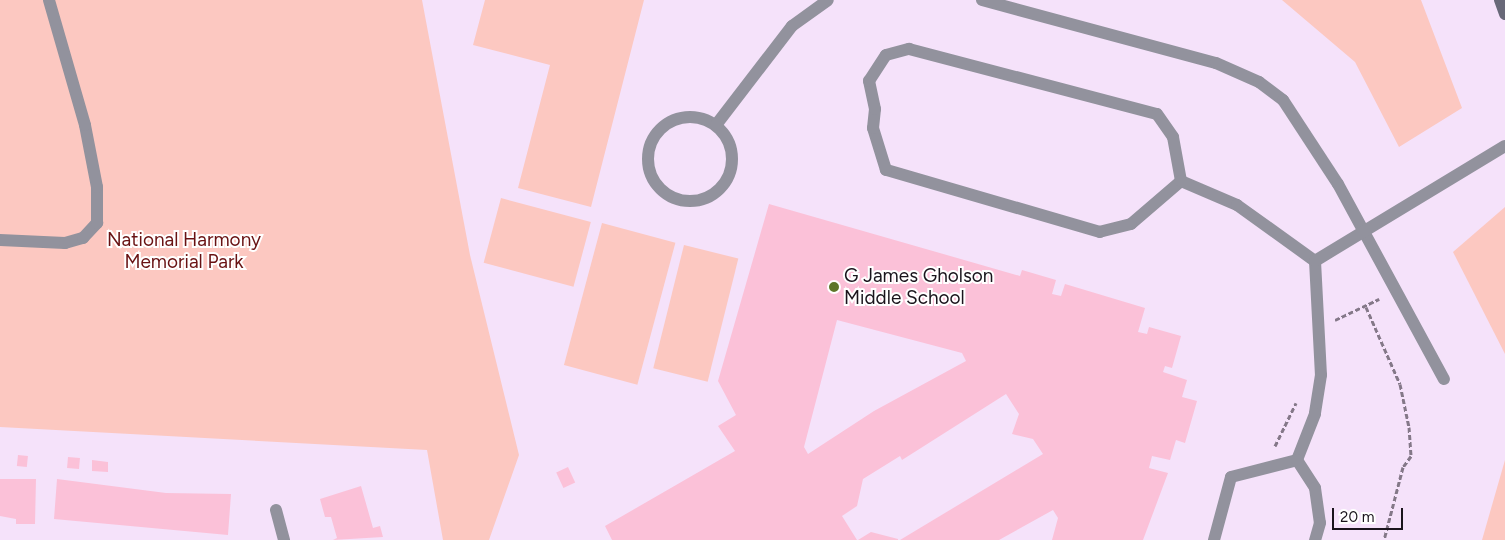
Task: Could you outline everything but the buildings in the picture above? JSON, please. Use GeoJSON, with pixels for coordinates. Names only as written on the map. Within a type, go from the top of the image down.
{"type":"FeatureCollection","features":[{"type":"Feature","properties":{"kind":"street"},"geometry":{"type":"LineString","coordinates":[[0,240],[65,243],[83,238],[97,223],[97,187],[85,124],[49,0]]}},
{"type":"Feature","properties":{"kind":"street"},"geometry":{"type":"LineString","coordinates":[[716,125],[792,26],[828,0]]}},
{"type":"Feature","properties":{"kind":"street"},"geometry":{"type":"LineString","coordinates":[[982,0],[1216,63],[1260,82],[1283,100],[1310,137],[1444,379]]}},
{"type":"Feature","properties":{"kind":"street"},"geometry":{"type":"LineString","coordinates":[[1500,0],[1505,14]]}},
{"type":"Feature","properties":{"kind":"street"},"geometry":{"type":"LineString","coordinates":[[910,49],[1157,114],[1173,137],[1182,181],[1131,224],[1100,232],[886,170],[873,128],[875,110],[869,95],[874,66],[886,55],[910,49]]}},
{"type":"Feature","properties":{"kind":"street"},"geometry":{"type":"LineString","coordinates":[[683,117],[716,125],[726,136],[732,157],[730,171],[719,190],[687,200],[659,188],[648,160],[657,132],[683,117]]}},
{"type":"Feature","properties":{"kind":"street"},"geometry":{"type":"LineString","coordinates":[[1316,261],[1505,146]]}},
{"type":"Feature","properties":{"kind":"street"},"geometry":{"type":"LineString","coordinates":[[1182,181],[1237,204],[1316,261],[1322,326],[1316,414],[1297,460]]}},
{"type":"Feature","properties":{"kind":"street"},"geometry":{"type":"LineString","coordinates":[[1214,540],[1231,477],[1297,460]]}},
{"type":"Feature","properties":{"kind":"street"},"geometry":{"type":"LineString","coordinates":[[1297,460],[1314,488],[1320,523],[1315,540]]}},
{"type":"Feature","properties":{"kind":"street"},"geometry":{"type":"LineString","coordinates":[[276,510],[284,540]]}},
{"type":"Feature","properties":{"kind":"path"},"geometry":{"type":"LineString","coordinates":[[1322,326],[1366,306],[1395,290]]}},
{"type":"Feature","properties":{"kind":"path"},"geometry":{"type":"LineString","coordinates":[[1366,306],[1400,384],[1409,427],[1411,456],[1403,467],[1384,540]]}},
{"type":"Feature","properties":{"kind":"path"},"geometry":{"type":"LineString","coordinates":[[1267,450],[1275,446],[1290,424],[1297,400]]}},
{"type":"Feature","properties":{"kind":"green space","name":"National Harmony Memorial Park"},"geometry":{"type":"Polygon","coordinates":[[[0,0],[422,0],[470,255],[519,455],[489,540],[443,540],[427,450],[0,427],[0,0]]]}},
{"type":"Feature","properties":{"kind":"green space"},"geometry":{"type":"Polygon","coordinates":[[[485,0],[644,0],[591,207],[518,188],[550,65],[473,45],[485,0]]]}},
{"type":"Feature","properties":{"kind":"green space"},"geometry":{"type":"Polygon","coordinates":[[[1282,0],[1421,0],[1462,108],[1399,147],[1355,62],[1282,0]]]}},
{"type":"Feature","properties":{"kind":"green space"},"geometry":{"type":"Polygon","coordinates":[[[501,198],[591,222],[573,287],[484,263],[501,198]]]}},
{"type":"Feature","properties":{"kind":"green space"},"geometry":{"type":"Polygon","coordinates":[[[1505,207],[1505,354],[1453,252],[1505,207]]]}},
{"type":"Feature","properties":{"kind":"green space"},"geometry":{"type":"Polygon","coordinates":[[[602,223],[675,243],[637,385],[564,365],[602,223]]]}},
{"type":"Feature","properties":{"kind":"green space"},"geometry":{"type":"Polygon","coordinates":[[[684,245],[738,259],[708,382],[653,368],[684,245]]]}},
{"type":"Feature","properties":{"kind":"green space"},"geometry":{"type":"Polygon","coordinates":[[[1505,460],[1505,540],[1482,540],[1505,460]]]}},
{"type":"Feature","properties":{"kind":"place","name":"G James Gholson Middle School"},"geometry":{"type":"Point","coordinates":[834,287]}}]}
